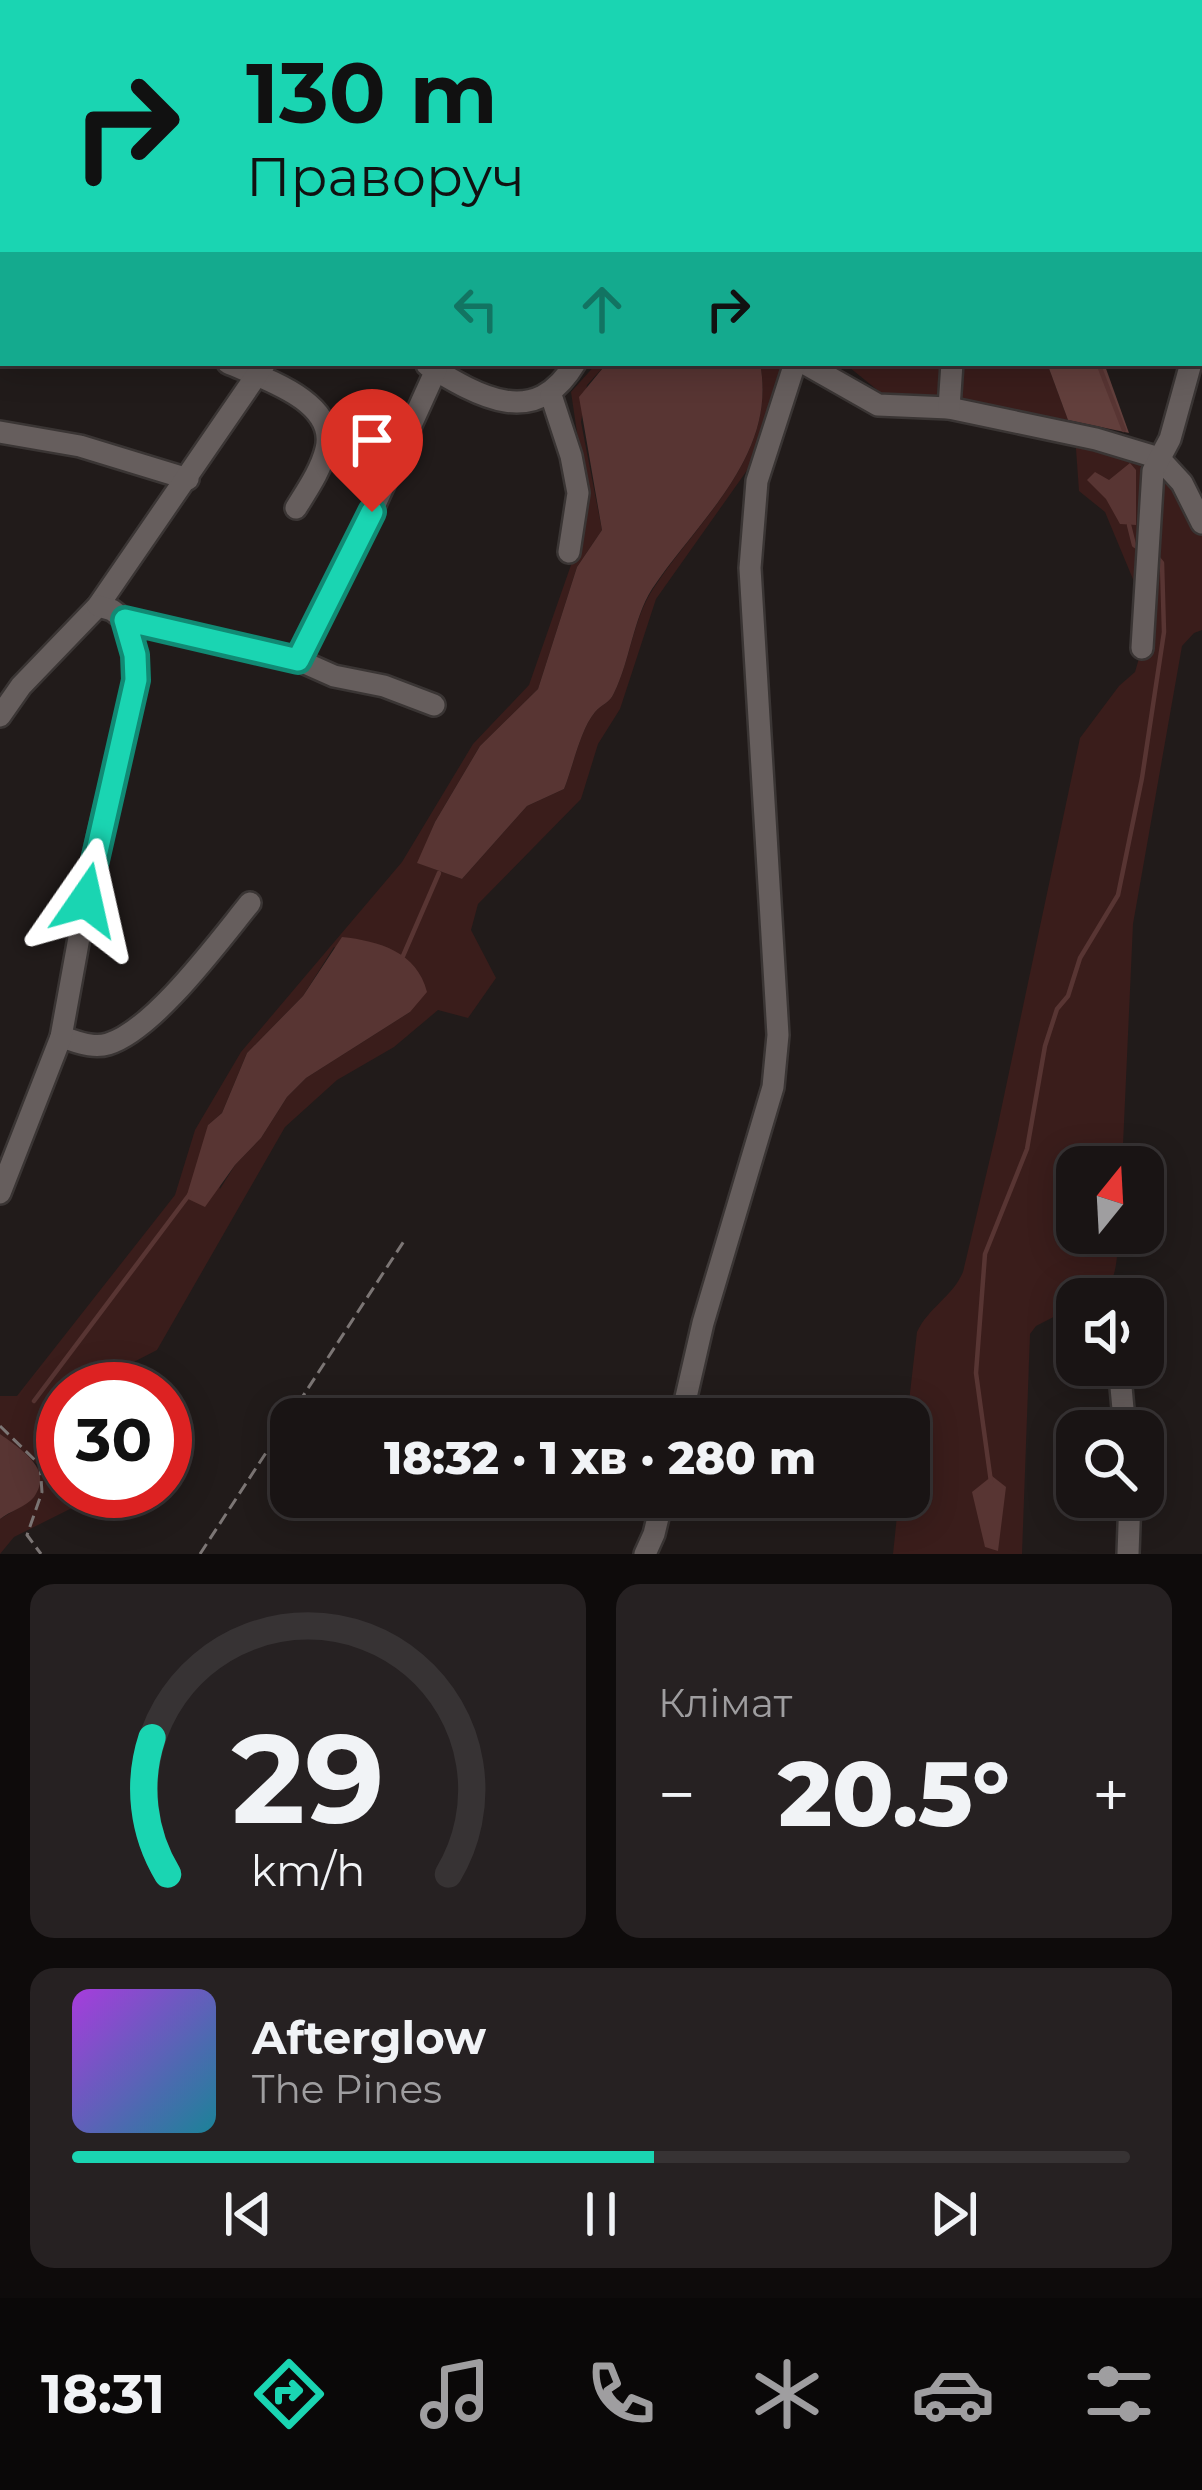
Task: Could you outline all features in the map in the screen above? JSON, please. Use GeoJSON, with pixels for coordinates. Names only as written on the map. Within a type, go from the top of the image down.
{"type":"FeatureCollection","features":[{"type":"Feature","properties":{"kind":"street"},"geometry":{"type":"LineString","coordinates":[[298,660],[372,512],[429,367],[491,398],[533,401],[550,395],[573,366]]}},
{"type":"Feature","properties":{"kind":"street"},"geometry":{"type":"LineString","coordinates":[[686,1398],[703,1323],[773,1087],[778,1035],[750,568],[757,482],[798,366]]}},
{"type":"Feature","properties":{"kind":"street"},"geometry":{"type":"LineString","coordinates":[[805,366],[878,405],[949,408],[1160,458],[1182,483],[1202,523]]}},
{"type":"Feature","properties":{"kind":"street"},"geometry":{"type":"LineString","coordinates":[[949,408],[952,366]]}},
{"type":"Feature","properties":{"kind":"street"},"geometry":{"type":"LineString","coordinates":[[1142,648],[1153,471],[1170,440],[1190,366]]}},
{"type":"Feature","properties":{"kind":"street"},"geometry":{"type":"LineString","coordinates":[[0,716],[21,686],[98,606],[261,369],[321,415],[328,431],[319,468],[296,508]]}},
{"type":"Feature","properties":{"kind":"street"},"geometry":{"type":"LineString","coordinates":[[550,395],[578,493],[569,553]]}},
{"type":"Feature","properties":{"kind":"street"},"geometry":{"type":"LineString","coordinates":[[0,432],[80,446],[188,479]]}},
{"type":"Feature","properties":{"kind":"street"},"geometry":{"type":"LineString","coordinates":[[98,606],[125,620],[298,660],[334,676],[384,686],[434,705]]}},
{"type":"Feature","properties":{"kind":"street"},"geometry":{"type":"LineString","coordinates":[[0,1193],[61,1037],[94,855],[136,680],[125,620]]}},
{"type":"Feature","properties":{"kind":"street"},"geometry":{"type":"LineString","coordinates":[[61,1037],[105,1045],[124,1036],[201,964],[250,903]]}},
{"type":"Feature","properties":{"kind":"street"},"geometry":{"type":"LineString","coordinates":[[645,1554],[656,1518]]}},
{"type":"Feature","properties":{"kind":"street"},"geometry":{"type":"LineString","coordinates":[[1129,1554],[1130,1518]]}},
{"type":"Feature","properties":{"kind":"path"},"geometry":{"type":"LineString","coordinates":[[200,1554],[406,1238]]}},
{"type":"Feature","properties":{"kind":"path"},"geometry":{"type":"LineString","coordinates":[[0,1426],[40,1465],[42,1492],[27,1535],[41,1554]]}},
{"type":"Feature","properties":{"kind":"shaded area"},"geometry":{"type":"Polygon","coordinates":[[[594,366],[604,366],[587,385],[581,422],[602,530],[577,567],[538,689],[480,746],[435,822],[418,863],[462,879],[527,806],[564,789],[585,729],[619,681],[646,601],[746,457],[762,396],[760,366],[782,366],[784,376],[748,469],[656,599],[620,709],[598,744],[581,799],[478,904],[471,930],[496,978],[468,1018],[438,1010],[394,1047],[337,1080],[285,1127],[157,1350],[134,1362],[44,1362],[175,1195],[195,1130],[241,1052],[402,862],[473,744],[529,685],[571,565],[586,493],[571,392],[594,366]],[[334,947],[303,996],[247,1053],[222,1113],[208,1125],[220,1189],[306,1078],[410,1012],[334,947]]]}},
{"type":"Feature","properties":{"kind":"shaded area"},"geometry":{"type":"Polygon","coordinates":[[[605,366],[760,366],[762,396],[746,457],[652,589],[619,681],[585,729],[564,789],[527,806],[462,879],[417,863],[480,746],[538,689],[577,567],[602,530],[579,397],[605,366]]]}},
{"type":"Feature","properties":{"kind":"shaded area"},"geometry":{"type":"Polygon","coordinates":[[[848,366],[1048,366],[1068,420],[952,399],[881,393],[848,366]]]}},
{"type":"Feature","properties":{"kind":"shaded area"},"geometry":{"type":"Polygon","coordinates":[[[1048,366],[1105,366],[1129,433],[1068,420],[1048,366]]]}},
{"type":"Feature","properties":{"kind":"shaded area"},"geometry":{"type":"Polygon","coordinates":[[[1075,435],[1159,458],[1202,523],[1202,630],[1182,646],[1133,924],[1123,1146],[1056,1146],[1056,1254],[1116,1254],[1115,1268],[1112,1278],[1056,1278],[1056,1316],[1030,1334],[1022,1554],[893,1554],[897,1518],[930,1518],[930,1398],[909,1398],[917,1332],[963,1272],[1080,738],[1135,672],[1142,648],[1145,608],[1105,512],[1079,491],[1075,435]]]}},
{"type":"Feature","properties":{"kind":"shaded area"},"geometry":{"type":"Polygon","coordinates":[[[1130,463],[1136,470],[1136,525],[1120,524],[1106,499],[1087,480],[1095,472],[1109,480],[1130,463]]]}},
{"type":"Feature","properties":{"kind":"shaded area"},"geometry":{"type":"Polygon","coordinates":[[[342,937],[395,951],[415,967],[427,992],[410,1012],[306,1078],[205,1207],[186,1198],[208,1125],[222,1113],[247,1053],[303,996],[342,937]]]}},
{"type":"Feature","properties":{"kind":"shaded area"},"geometry":{"type":"Polygon","coordinates":[[[36,1372],[36,1463],[0,1434],[0,1396],[17,1396],[36,1372]]]}},
{"type":"Feature","properties":{"kind":"shaded area"},"geometry":{"type":"Polygon","coordinates":[[[0,1434],[36,1466],[36,1493],[0,1519],[0,1434]]]}},
{"type":"Feature","properties":{"kind":"shaded area"},"geometry":{"type":"Polygon","coordinates":[[[36,1471],[36,1518],[52,1518],[14,1537],[0,1554],[0,1519],[25,1504],[36,1471]]]}},
{"type":"Feature","properties":{"kind":"shaded area"},"geometry":{"type":"Polygon","coordinates":[[[992,1476],[1006,1487],[998,1551],[985,1547],[972,1492],[992,1476]]]}},
{"type":"Feature","properties":{"kind":"waterway"},"geometry":{"type":"LineString","coordinates":[[1099,366],[1124,430]]}},
{"type":"Feature","properties":{"kind":"waterway"},"geometry":{"type":"LineString","coordinates":[[1129,525],[1134,545],[1142,550]]}},
{"type":"Feature","properties":{"kind":"waterway"},"geometry":{"type":"LineString","coordinates":[[991,1482],[976,1373],[985,1254],[1027,1149],[1045,1046],[1057,1009],[1068,996],[1080,958],[1118,895],[1164,632],[1162,563],[1157,557]]}},
{"type":"Feature","properties":{"kind":"waterway"},"geometry":{"type":"LineString","coordinates":[[403,956],[439,873]]}},
{"type":"Feature","properties":{"kind":"waterway"},"geometry":{"type":"LineString","coordinates":[[34,1401],[189,1195]]}},
{"type":"Feature","properties":{"kind":"route"},"geometry":{"type":"LineString","coordinates":[[86,900],[136,680],[125,620],[298,660],[372,512]]}}]}
